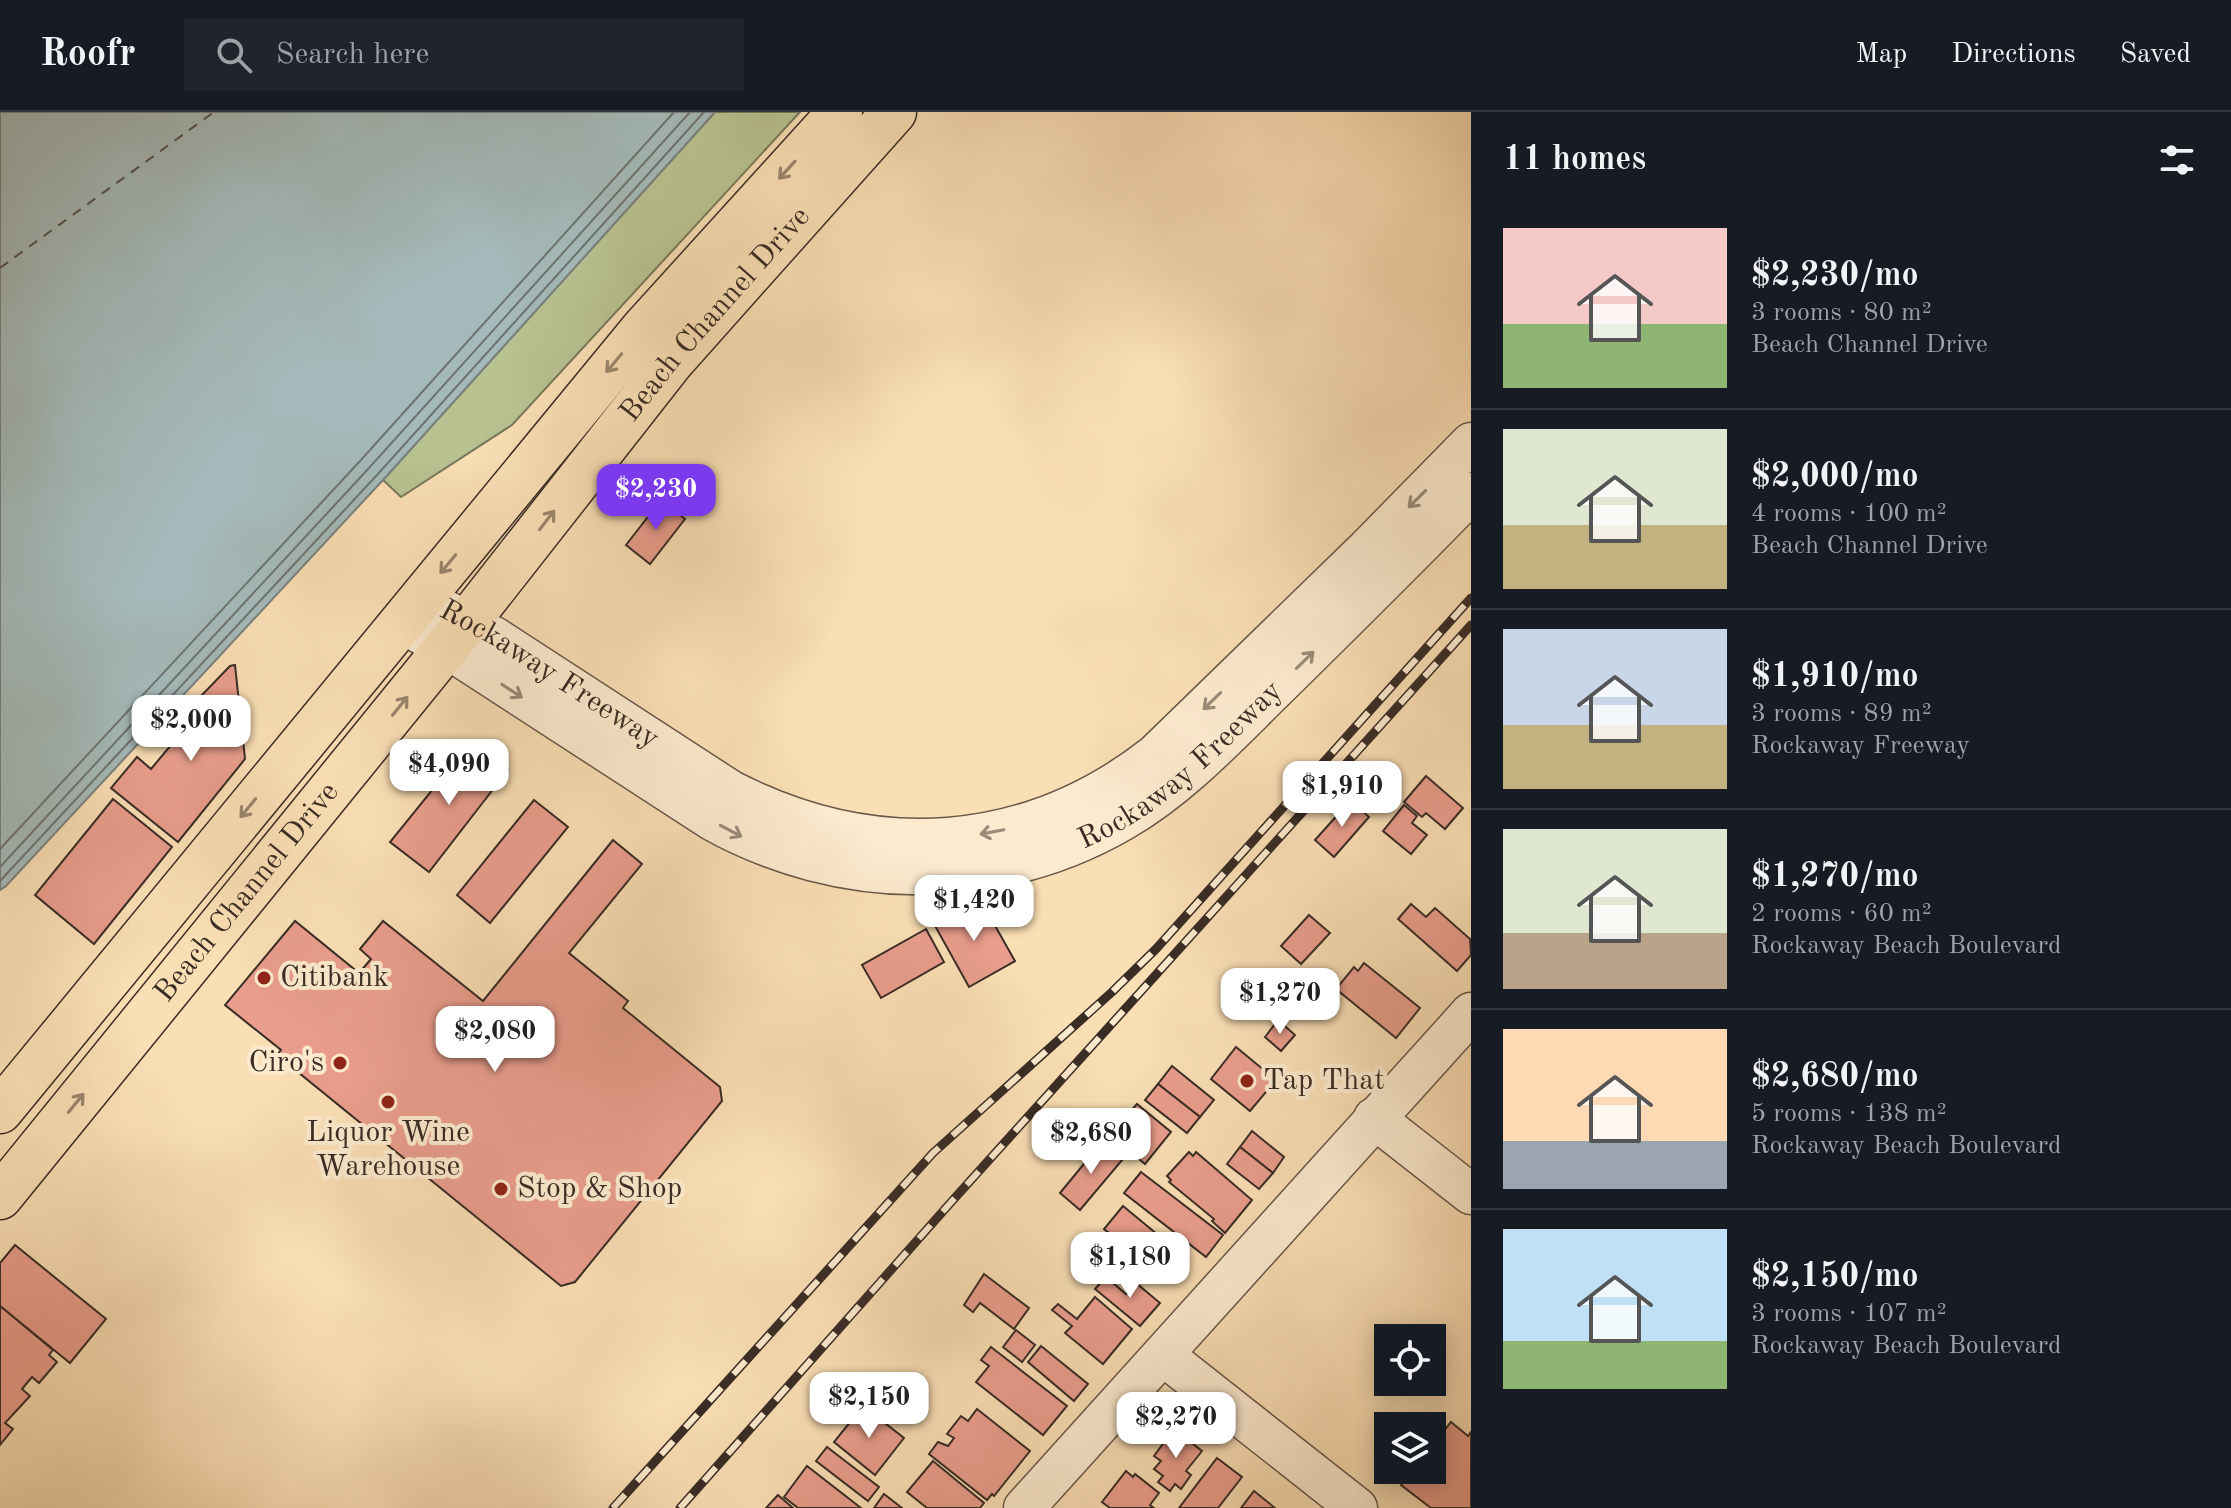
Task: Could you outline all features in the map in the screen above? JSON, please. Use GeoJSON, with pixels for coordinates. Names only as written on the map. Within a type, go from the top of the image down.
{"type":"FeatureCollection","features":[{"type":"Feature","properties":{"kind":"main road","name":"Beach Channel Drive"},"geometry":{"type":"LineString","coordinates":[[0,1111],[644,328],[840,112]]}},
{"type":"Feature","properties":{"kind":"main road","name":"Beach Channel Drive"},"geometry":{"type":"LineString","coordinates":[[0,1197],[457,634],[672,361],[894,112]]}},
{"type":"Feature","properties":{"kind":"street","name":"Rockaway Freeway"},"geometry":{"type":"LineString","coordinates":[[410,610],[759,805],[807,823],[873,838],[942,839],[990,833],[1035,821],[1083,800],[1155,755],[1471,443]]}},
{"type":"Feature","properties":{"kind":"street","name":"Rockaway Freeway"},"geometry":{"type":"LineString","coordinates":[[457,634],[712,820],[760,845],[798,858],[863,872],[918,875],[971,872],[1027,860],[1080,841],[1126,818],[1168,789],[1256,707],[1471,493]]}},
{"type":"Feature","properties":{"kind":"street"},"geometry":{"type":"LineString","coordinates":[[1024,1508],[1471,1013]]}},
{"type":"Feature","properties":{"kind":"street"},"geometry":{"type":"LineString","coordinates":[[1374,1118],[1471,1194]]}},
{"type":"Feature","properties":{"kind":"street"},"geometry":{"type":"LineString","coordinates":[[1163,1355],[1357,1508]]}},
{"type":"Feature","properties":{"kind":"green space"},"geometry":{"type":"Polygon","coordinates":[[[715,112],[800,112],[512,425],[401,497],[383,480],[715,112]]]}},
{"type":"Feature","properties":{"kind":"water"},"geometry":{"type":"Polygon","coordinates":[[[0,112],[715,112],[383,480],[0,890],[0,112]]]}},
{"type":"Feature","properties":{"kind":"building"},"geometry":{"type":"Polygon","coordinates":[[[661,500],[685,519],[650,564],[626,545],[661,500]]]}},
{"type":"Feature","properties":{"kind":"building"},"geometry":{"type":"Polygon","coordinates":[[[235,665],[245,759],[178,842],[111,788],[137,757],[151,769],[202,708],[200,697],[230,666],[235,665]]]}},
{"type":"Feature","properties":{"kind":"building"},"geometry":{"type":"Polygon","coordinates":[[[472,741],[508,770],[429,872],[390,842],[472,741]]]}},
{"type":"Feature","properties":{"kind":"building"},"geometry":{"type":"Polygon","coordinates":[[[1426,776],[1463,808],[1445,829],[1426,813],[1422,817],[1404,802],[1426,776]]]}},
{"type":"Feature","properties":{"kind":"building"},"geometry":{"type":"Polygon","coordinates":[[[113,799],[172,847],[94,944],[35,895],[113,799]]]}},
{"type":"Feature","properties":{"kind":"building"},"geometry":{"type":"Polygon","coordinates":[[[534,800],[568,827],[490,923],[457,895],[534,800]]]}},
{"type":"Feature","properties":{"kind":"building"},"geometry":{"type":"Polygon","coordinates":[[[1351,800],[1369,817],[1334,857],[1315,840],[1351,800]]]}},
{"type":"Feature","properties":{"kind":"building"},"geometry":{"type":"Polygon","coordinates":[[[1404,805],[1417,816],[1412,823],[1427,835],[1411,854],[1383,831],[1404,805]]]}},
{"type":"Feature","properties":{"kind":"building"},"geometry":{"type":"Polygon","coordinates":[[[613,840],[642,864],[569,953],[628,1001],[623,1008],[720,1087],[722,1101],[575,1282],[561,1286],[277,1055],[281,1050],[225,1005],[295,921],[359,973],[371,959],[360,949],[383,921],[483,1001],[613,840]]]}},
{"type":"Feature","properties":{"kind":"building"},"geometry":{"type":"Polygon","coordinates":[[[980,899],[1015,961],[969,987],[934,924],[980,899]]]}},
{"type":"Feature","properties":{"kind":"building"},"geometry":{"type":"Polygon","coordinates":[[[1411,904],[1426,917],[1435,908],[1470,939],[1471,955],[1457,971],[1398,919],[1411,904]]]}},
{"type":"Feature","properties":{"kind":"building"},"geometry":{"type":"Polygon","coordinates":[[[1309,915],[1330,933],[1301,964],[1281,946],[1309,915]]]}},
{"type":"Feature","properties":{"kind":"building"},"geometry":{"type":"Polygon","coordinates":[[[926,929],[944,962],[881,998],[862,965],[926,929]]]}},
{"type":"Feature","properties":{"kind":"building"},"geometry":{"type":"Polygon","coordinates":[[[1364,963],[1420,1008],[1396,1038],[1336,989],[1354,967],[1358,971],[1364,963]]]}},
{"type":"Feature","properties":{"kind":"building"},"geometry":{"type":"Polygon","coordinates":[[[1278,1020],[1295,1035],[1281,1051],[1265,1037],[1278,1020]]]}},
{"type":"Feature","properties":{"kind":"building"},"geometry":{"type":"Polygon","coordinates":[[[1236,1047],[1276,1080],[1250,1111],[1211,1079],[1236,1047]]]}},
{"type":"Feature","properties":{"kind":"building"},"geometry":{"type":"Polygon","coordinates":[[[1172,1066],[1214,1100],[1200,1117],[1158,1084],[1172,1066]]]}},
{"type":"Feature","properties":{"kind":"building"},"geometry":{"type":"Polygon","coordinates":[[[1158,1084],[1200,1117],[1187,1133],[1145,1100],[1158,1084]]]}},
{"type":"Feature","properties":{"kind":"building"},"geometry":{"type":"Polygon","coordinates":[[[1137,1104],[1171,1132],[1145,1164],[1110,1135],[1113,1132],[1108,1128],[1122,1111],[1127,1115],[1137,1104]]]}},
{"type":"Feature","properties":{"kind":"building"},"geometry":{"type":"Polygon","coordinates":[[[1252,1131],[1284,1157],[1273,1173],[1240,1147],[1252,1131]]]}},
{"type":"Feature","properties":{"kind":"building"},"geometry":{"type":"Polygon","coordinates":[[[1102,1142],[1123,1159],[1080,1210],[1060,1193],[1102,1142]]]}},
{"type":"Feature","properties":{"kind":"building"},"geometry":{"type":"Polygon","coordinates":[[[1240,1147],[1273,1173],[1259,1189],[1227,1164],[1240,1147]]]}},
{"type":"Feature","properties":{"kind":"building"},"geometry":{"type":"Polygon","coordinates":[[[1189,1152],[1193,1156],[1196,1152],[1252,1200],[1225,1233],[1212,1221],[1214,1219],[1169,1182],[1171,1180],[1167,1176],[1189,1152]]]}},
{"type":"Feature","properties":{"kind":"building"},"geometry":{"type":"Polygon","coordinates":[[[1141,1172],[1223,1235],[1206,1257],[1124,1193],[1141,1172]]]}},
{"type":"Feature","properties":{"kind":"building"},"geometry":{"type":"Polygon","coordinates":[[[1123,1206],[1187,1259],[1174,1276],[1163,1267],[1158,1273],[1104,1229],[1123,1206]]]}},
{"type":"Feature","properties":{"kind":"building"},"geometry":{"type":"Polygon","coordinates":[[[15,1245],[106,1319],[70,1363],[0,1306],[0,1263],[15,1245]]]}},
{"type":"Feature","properties":{"kind":"building"},"geometry":{"type":"Polygon","coordinates":[[[984,1274],[1029,1308],[1014,1329],[980,1303],[973,1312],[964,1305],[984,1274]]]}},
{"type":"Feature","properties":{"kind":"building"},"geometry":{"type":"Polygon","coordinates":[[[1106,1277],[1126,1294],[1136,1283],[1160,1303],[1140,1326],[1095,1289],[1106,1277]]]}},
{"type":"Feature","properties":{"kind":"building"},"geometry":{"type":"Polygon","coordinates":[[[1095,1297],[1132,1329],[1103,1364],[1065,1333],[1072,1326],[1052,1310],[1058,1304],[1077,1319],[1095,1297]]]}},
{"type":"Feature","properties":{"kind":"building"},"geometry":{"type":"Polygon","coordinates":[[[0,1306],[53,1350],[49,1355],[57,1362],[39,1383],[32,1377],[22,1389],[30,1396],[5,1423],[13,1429],[0,1445],[0,1306]]]}},
{"type":"Feature","properties":{"kind":"building"},"geometry":{"type":"Polygon","coordinates":[[[1016,1330],[1035,1345],[1022,1362],[1003,1347],[1016,1330]]]}},
{"type":"Feature","properties":{"kind":"building"},"geometry":{"type":"Polygon","coordinates":[[[1041,1346],[1088,1384],[1074,1401],[1028,1362],[1041,1346]]]}},
{"type":"Feature","properties":{"kind":"building"},"geometry":{"type":"Polygon","coordinates":[[[991,1347],[1067,1406],[1043,1435],[976,1382],[989,1366],[981,1360],[991,1347]]]}},
{"type":"Feature","properties":{"kind":"building"},"geometry":{"type":"Polygon","coordinates":[[[863,1406],[904,1438],[875,1475],[834,1442],[863,1406]]]}},
{"type":"Feature","properties":{"kind":"building"},"geometry":{"type":"Polygon","coordinates":[[[977,1409],[1030,1451],[994,1496],[992,1494],[987,1500],[929,1454],[938,1442],[948,1446],[954,1438],[947,1434],[961,1416],[968,1421],[977,1409]]]}},
{"type":"Feature","properties":{"kind":"building"},"geometry":{"type":"Polygon","coordinates":[[[1451,1422],[1468,1436],[1471,1432],[1471,1508],[1431,1508],[1401,1485],[1446,1484],[1446,1428],[1451,1422]]]}},
{"type":"Feature","properties":{"kind":"building"},"geometry":{"type":"Polygon","coordinates":[[[1174,1429],[1202,1451],[1186,1471],[1191,1475],[1181,1489],[1175,1484],[1170,1491],[1158,1482],[1163,1476],[1154,1469],[1161,1461],[1154,1456],[1174,1429]]]}},
{"type":"Feature","properties":{"kind":"building"},"geometry":{"type":"Polygon","coordinates":[[[827,1447],[879,1487],[868,1501],[816,1461],[827,1447]]]}},
{"type":"Feature","properties":{"kind":"building"},"geometry":{"type":"Polygon","coordinates":[[[1217,1458],[1242,1477],[1218,1508],[1179,1508],[1217,1458]]]}},
{"type":"Feature","properties":{"kind":"building"},"geometry":{"type":"Polygon","coordinates":[[[933,1461],[984,1503],[980,1508],[927,1508],[907,1492],[933,1461]]]}},
{"type":"Feature","properties":{"kind":"building"},"geometry":{"type":"Polygon","coordinates":[[[807,1466],[861,1508],[798,1508],[784,1497],[807,1466]]]}},
{"type":"Feature","properties":{"kind":"building"},"geometry":{"type":"Polygon","coordinates":[[[1126,1471],[1133,1477],[1135,1474],[1159,1493],[1150,1505],[1154,1508],[1110,1508],[1102,1502],[1126,1471]]]}},
{"type":"Feature","properties":{"kind":"building"},"geometry":{"type":"Polygon","coordinates":[[[1254,1491],[1275,1508],[1241,1508],[1254,1491]]]}},
{"type":"Feature","properties":{"kind":"building"},"geometry":{"type":"Polygon","coordinates":[[[884,1494],[902,1508],[874,1508],[884,1494]]]}},
{"type":"Feature","properties":{"kind":"building"},"geometry":{"type":"Polygon","coordinates":[[[778,1495],[793,1508],[766,1508],[778,1495]]]}},
{"type":"Feature","properties":{"kind":"ferry route"},"geometry":{"type":"LineString","coordinates":[[0,268],[214,112]]}},
{"type":"Feature","properties":{"kind":"railway"},"geometry":{"type":"LineString","coordinates":[[613,1508],[933,1153],[1156,949],[1471,598]]}},
{"type":"Feature","properties":{"kind":"railway"},"geometry":{"type":"LineString","coordinates":[[680,1508],[1471,625]]}},
{"type":"Feature","properties":{"kind":"place","name":"Citibank"},"geometry":{"type":"Point","coordinates":[264,978]}},
{"type":"Feature","properties":{"kind":"place","name":"Ciro's"},"geometry":{"type":"Point","coordinates":[340,1063]}},
{"type":"Feature","properties":{"kind":"place","name":"Tap That"},"geometry":{"type":"Point","coordinates":[1247,1081]}},
{"type":"Feature","properties":{"kind":"place","name":"Liquor Wine Warehouse"},"geometry":{"type":"Point","coordinates":[388,1102]}},
{"type":"Feature","properties":{"kind":"place","name":"Stop & Shop"},"geometry":{"type":"Point","coordinates":[501,1189]}}]}
